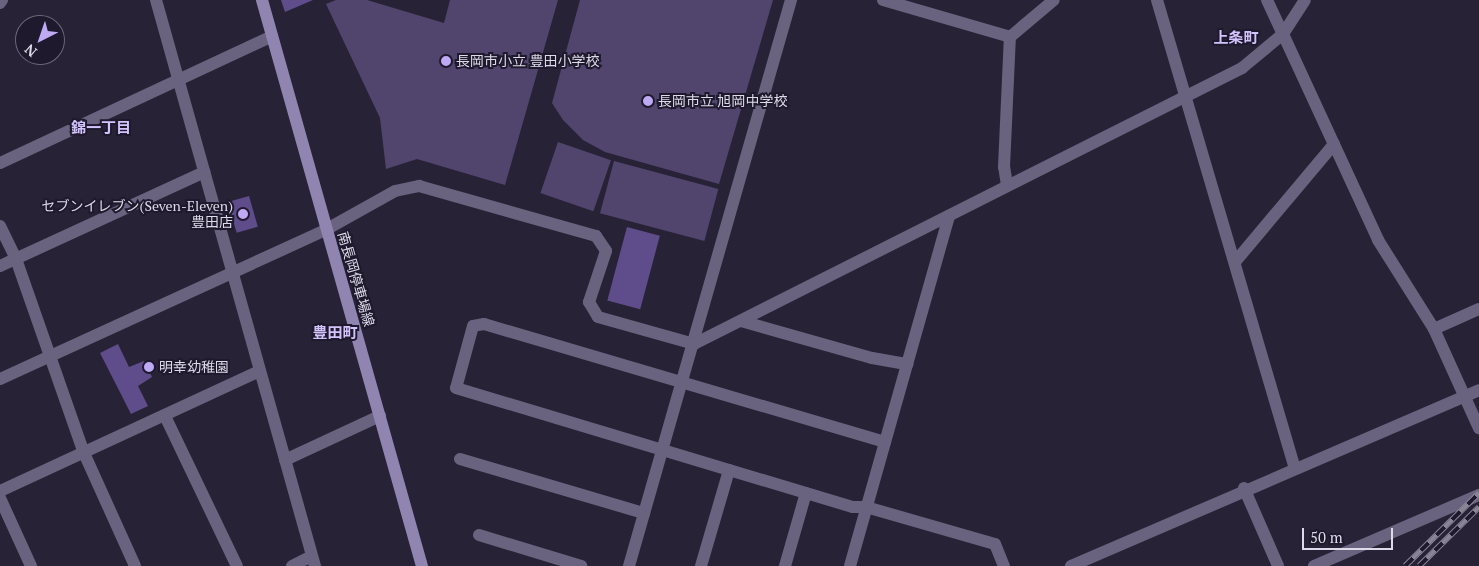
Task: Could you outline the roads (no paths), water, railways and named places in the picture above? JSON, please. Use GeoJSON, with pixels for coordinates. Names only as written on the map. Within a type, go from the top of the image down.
{"type":"FeatureCollection","features":[{"type":"Feature","properties":{"kind":"main road","name":"南長岡停車場線"},"geometry":{"type":"LineString","coordinates":[[262,0],[422,566]]}},
{"type":"Feature","properties":{"kind":"street"},"geometry":{"type":"LineString","coordinates":[[156,0],[314,561],[292,566]]}},
{"type":"Feature","properties":{"kind":"street"},"geometry":{"type":"LineString","coordinates":[[629,566],[791,0]]}},
{"type":"Feature","properties":{"kind":"street"},"geometry":{"type":"LineString","coordinates":[[884,0],[905,3],[1010,37]]}},
{"type":"Feature","properties":{"kind":"street"},"geometry":{"type":"LineString","coordinates":[[1007,185],[1004,167],[1010,37],[1054,0]]}},
{"type":"Feature","properties":{"kind":"street"},"geometry":{"type":"LineString","coordinates":[[1157,0],[1295,468]]}},
{"type":"Feature","properties":{"kind":"street"},"geometry":{"type":"LineString","coordinates":[[1267,0],[1378,240],[1434,329],[1479,428]]}},
{"type":"Feature","properties":{"kind":"street"},"geometry":{"type":"LineString","coordinates":[[0,379],[327,229],[395,191],[419,186],[596,236],[606,251],[590,302],[598,317],[694,344],[1242,68],[1283,34],[1305,0]]}},
{"type":"Feature","properties":{"kind":"street"},"geometry":{"type":"LineString","coordinates":[[0,163],[272,36]]}},
{"type":"Feature","properties":{"kind":"street"},"geometry":{"type":"LineString","coordinates":[[1235,262],[1334,144]]}},
{"type":"Feature","properties":{"kind":"street"},"geometry":{"type":"LineString","coordinates":[[0,266],[204,172]]}},
{"type":"Feature","properties":{"kind":"street"},"geometry":{"type":"LineString","coordinates":[[850,566],[949,216]]}},
{"type":"Feature","properties":{"kind":"street"},"geometry":{"type":"LineString","coordinates":[[0,226],[16,259],[84,453],[135,566]]}},
{"type":"Feature","properties":{"kind":"street"},"geometry":{"type":"LineString","coordinates":[[1434,329],[1479,309]]}},
{"type":"Feature","properties":{"kind":"street"},"geometry":{"type":"LineString","coordinates":[[740,321],[872,358],[907,364]]}},
{"type":"Feature","properties":{"kind":"street"},"geometry":{"type":"LineString","coordinates":[[885,442],[484,324],[473,326],[456,388],[853,507],[866,507],[995,544],[1004,566]]}},
{"type":"Feature","properties":{"kind":"street"},"geometry":{"type":"LineString","coordinates":[[0,491],[260,371]]}},
{"type":"Feature","properties":{"kind":"street"},"geometry":{"type":"LineString","coordinates":[[1070,566],[1244,488],[1479,390]]}},
{"type":"Feature","properties":{"kind":"street"},"geometry":{"type":"LineString","coordinates":[[165,416],[237,566]]}},
{"type":"Feature","properties":{"kind":"street"},"geometry":{"type":"LineString","coordinates":[[285,460],[380,416]]}},
{"type":"Feature","properties":{"kind":"street"},"geometry":{"type":"LineString","coordinates":[[460,459],[644,513]]}},
{"type":"Feature","properties":{"kind":"street"},"geometry":{"type":"LineString","coordinates":[[701,566],[729,470]]}},
{"type":"Feature","properties":{"kind":"street"},"geometry":{"type":"LineString","coordinates":[[1244,488],[1278,566]]}},
{"type":"Feature","properties":{"kind":"street"},"geometry":{"type":"LineString","coordinates":[[785,566],[806,493]]}},
{"type":"Feature","properties":{"kind":"street"},"geometry":{"type":"LineString","coordinates":[[1314,566],[1479,495]]}},
{"type":"Feature","properties":{"kind":"street"},"geometry":{"type":"LineString","coordinates":[[0,498],[31,566]]}},
{"type":"Feature","properties":{"kind":"street"},"geometry":{"type":"LineString","coordinates":[[479,535],[581,566]]}},
{"type":"Feature","properties":{"kind":"railway"},"geometry":{"type":"LineString","coordinates":[[1405,566],[1479,493]]}},
{"type":"Feature","properties":{"kind":"railway"},"geometry":{"type":"LineString","coordinates":[[1419,566],[1479,507]]}},
{"type":"Feature","properties":{"kind":"place","name":"長岡市小立 豊田小学校"},"geometry":{"type":"Point","coordinates":[446,61]}},
{"type":"Feature","properties":{"kind":"place","name":"長岡市立 旭岡中学校"},"geometry":{"type":"Point","coordinates":[648,101]}},
{"type":"Feature","properties":{"kind":"place","name":"セブンイレブン(Seven-Eleven) 豊田店"},"geometry":{"type":"Point","coordinates":[243,214]}},
{"type":"Feature","properties":{"kind":"place","name":"明幸幼稚園"},"geometry":{"type":"Point","coordinates":[149,367]}},
{"type":"Feature","properties":{"kind":"district","name":"上条町"},"geometry":{"type":"Point","coordinates":[1236,38]}},
{"type":"Feature","properties":{"kind":"district","name":"錦一丁目"},"geometry":{"type":"Point","coordinates":[101,128]}},
{"type":"Feature","properties":{"kind":"district","name":"豊田町"},"geometry":{"type":"Point","coordinates":[335,333]}}]}
